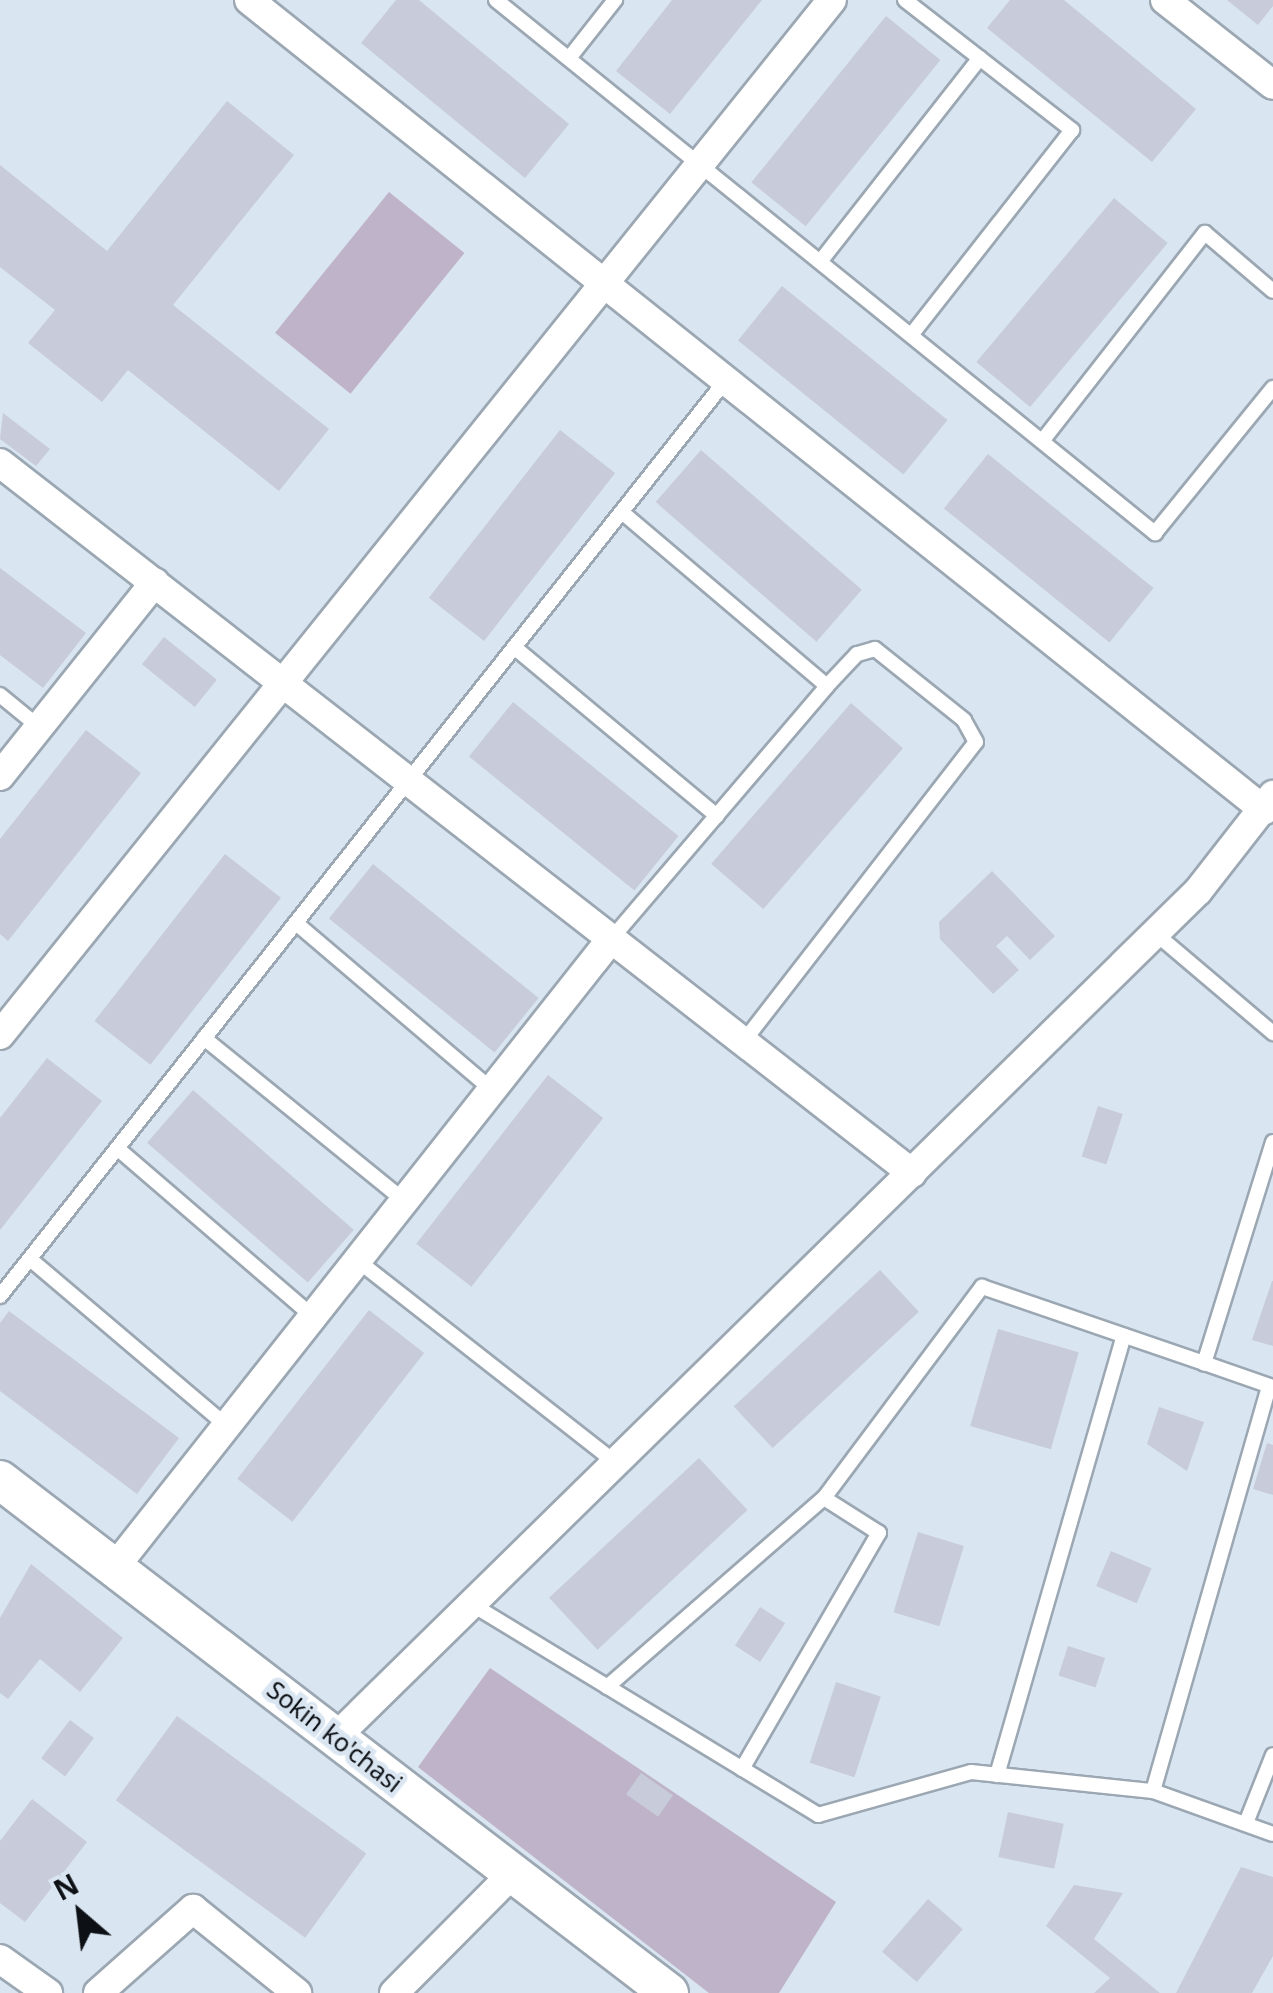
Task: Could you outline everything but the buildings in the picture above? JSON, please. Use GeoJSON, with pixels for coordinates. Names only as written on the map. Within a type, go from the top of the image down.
{"type":"FeatureCollection","features":[{"type":"Feature","properties":{"kind":"street"},"geometry":{"type":"LineString","coordinates":[[248,0],[1268,802],[1155,933],[467,1602],[337,1736]]}},
{"type":"Feature","properties":{"kind":"street"},"geometry":{"type":"LineString","coordinates":[[0,1035],[609,284],[832,0]]}},
{"type":"Feature","properties":{"kind":"street"},"geometry":{"type":"LineString","coordinates":[[1165,0],[1273,84]]}},
{"type":"Feature","properties":{"kind":"street"},"geometry":{"type":"LineString","coordinates":[[0,462],[912,1173]]}},
{"type":"Feature","properties":{"kind":"street"},"geometry":{"type":"LineString","coordinates":[[0,776],[155,582]]}},
{"type":"Feature","properties":{"kind":"street"},"geometry":{"type":"LineString","coordinates":[[115,1567],[612,938]]}},
{"type":"Feature","properties":{"kind":"street","name":"Sokin ko'chasi"},"geometry":{"type":"LineString","coordinates":[[0,1480],[670,1993]]}},
{"type":"Feature","properties":{"kind":"street"},"geometry":{"type":"LineString","coordinates":[[394,1993],[511,1875]]}},
{"type":"Feature","properties":{"kind":"street"},"geometry":{"type":"LineString","coordinates":[[98,1993],[192,1909],[297,1993]]}},
{"type":"Feature","properties":{"kind":"street"},"geometry":{"type":"LineString","coordinates":[[0,1959],[48,1993]]}},
{"type":"Feature","properties":{"kind":"lane"},"geometry":{"type":"LineString","coordinates":[[496,0],[706,161],[1156,533],[1273,388]]}},
{"type":"Feature","properties":{"kind":"lane"},"geometry":{"type":"LineString","coordinates":[[570,57],[616,0]]}},
{"type":"Feature","properties":{"kind":"lane"},"geometry":{"type":"LineString","coordinates":[[905,0],[1072,130],[913,333]]}},
{"type":"Feature","properties":{"kind":"lane"},"geometry":{"type":"LineString","coordinates":[[823,258],[980,58]]}},
{"type":"Feature","properties":{"kind":"lane"},"geometry":{"type":"LineString","coordinates":[[1043,440],[1205,234],[1273,291]]}},
{"type":"Feature","properties":{"kind":"lane"},"geometry":{"type":"LineString","coordinates":[[0,1296],[728,378]]}},
{"type":"Feature","properties":{"kind":"lane"},"geometry":{"type":"LineString","coordinates":[[622,512],[827,686]]}},
{"type":"Feature","properties":{"kind":"lane"},"geometry":{"type":"LineString","coordinates":[[514,648],[717,816]]}},
{"type":"Feature","properties":{"kind":"lane"},"geometry":{"type":"LineString","coordinates":[[612,938],[827,686],[857,654],[875,649],[964,720],[976,742],[744,1041]]}},
{"type":"Feature","properties":{"kind":"lane"},"geometry":{"type":"LineString","coordinates":[[0,695],[38,727]]}},
{"type":"Feature","properties":{"kind":"lane"},"geometry":{"type":"LineString","coordinates":[[296,922],[490,1088]]}},
{"type":"Feature","properties":{"kind":"lane"},"geometry":{"type":"LineString","coordinates":[[1155,933],[1273,1033]]}},
{"type":"Feature","properties":{"kind":"lane"},"geometry":{"type":"LineString","coordinates":[[204,1038],[402,1200]]}},
{"type":"Feature","properties":{"kind":"lane"},"geometry":{"type":"LineString","coordinates":[[1204,1363],[1273,1142]]}},
{"type":"Feature","properties":{"kind":"lane"},"geometry":{"type":"LineString","coordinates":[[117,1148],[312,1316]]}},
{"type":"Feature","properties":{"kind":"lane"},"geometry":{"type":"LineString","coordinates":[[30,1259],[226,1425]]}},
{"type":"Feature","properties":{"kind":"lane"},"geometry":{"type":"LineString","coordinates":[[356,1259],[613,1461]]}},
{"type":"Feature","properties":{"kind":"lane"},"geometry":{"type":"LineString","coordinates":[[608,1687],[824,1498],[982,1287],[1271,1386],[1154,1791]]}},
{"type":"Feature","properties":{"kind":"lane"},"geometry":{"type":"LineString","coordinates":[[997,1775],[1124,1336]]}},
{"type":"Feature","properties":{"kind":"lane"},"geometry":{"type":"LineString","coordinates":[[742,1769],[879,1532],[824,1498]]}},
{"type":"Feature","properties":{"kind":"lane"},"geometry":{"type":"LineString","coordinates":[[467,1602],[818,1815],[971,1772],[1154,1791],[1273,1834]]}},
{"type":"Feature","properties":{"kind":"lane"},"geometry":{"type":"LineString","coordinates":[[1246,1823],[1273,1756]]}},
{"type":"Feature","properties":{"kind":"shaded area"},"geometry":{"type":"Polygon","coordinates":[[[389,192],[464,253],[350,394],[275,333],[389,192]]]}},
{"type":"Feature","properties":{"kind":"shaded area"},"geometry":{"type":"Polygon","coordinates":[[[490,1668],[836,1902],[779,1993],[709,1993],[418,1767],[490,1668]]]}}]}
